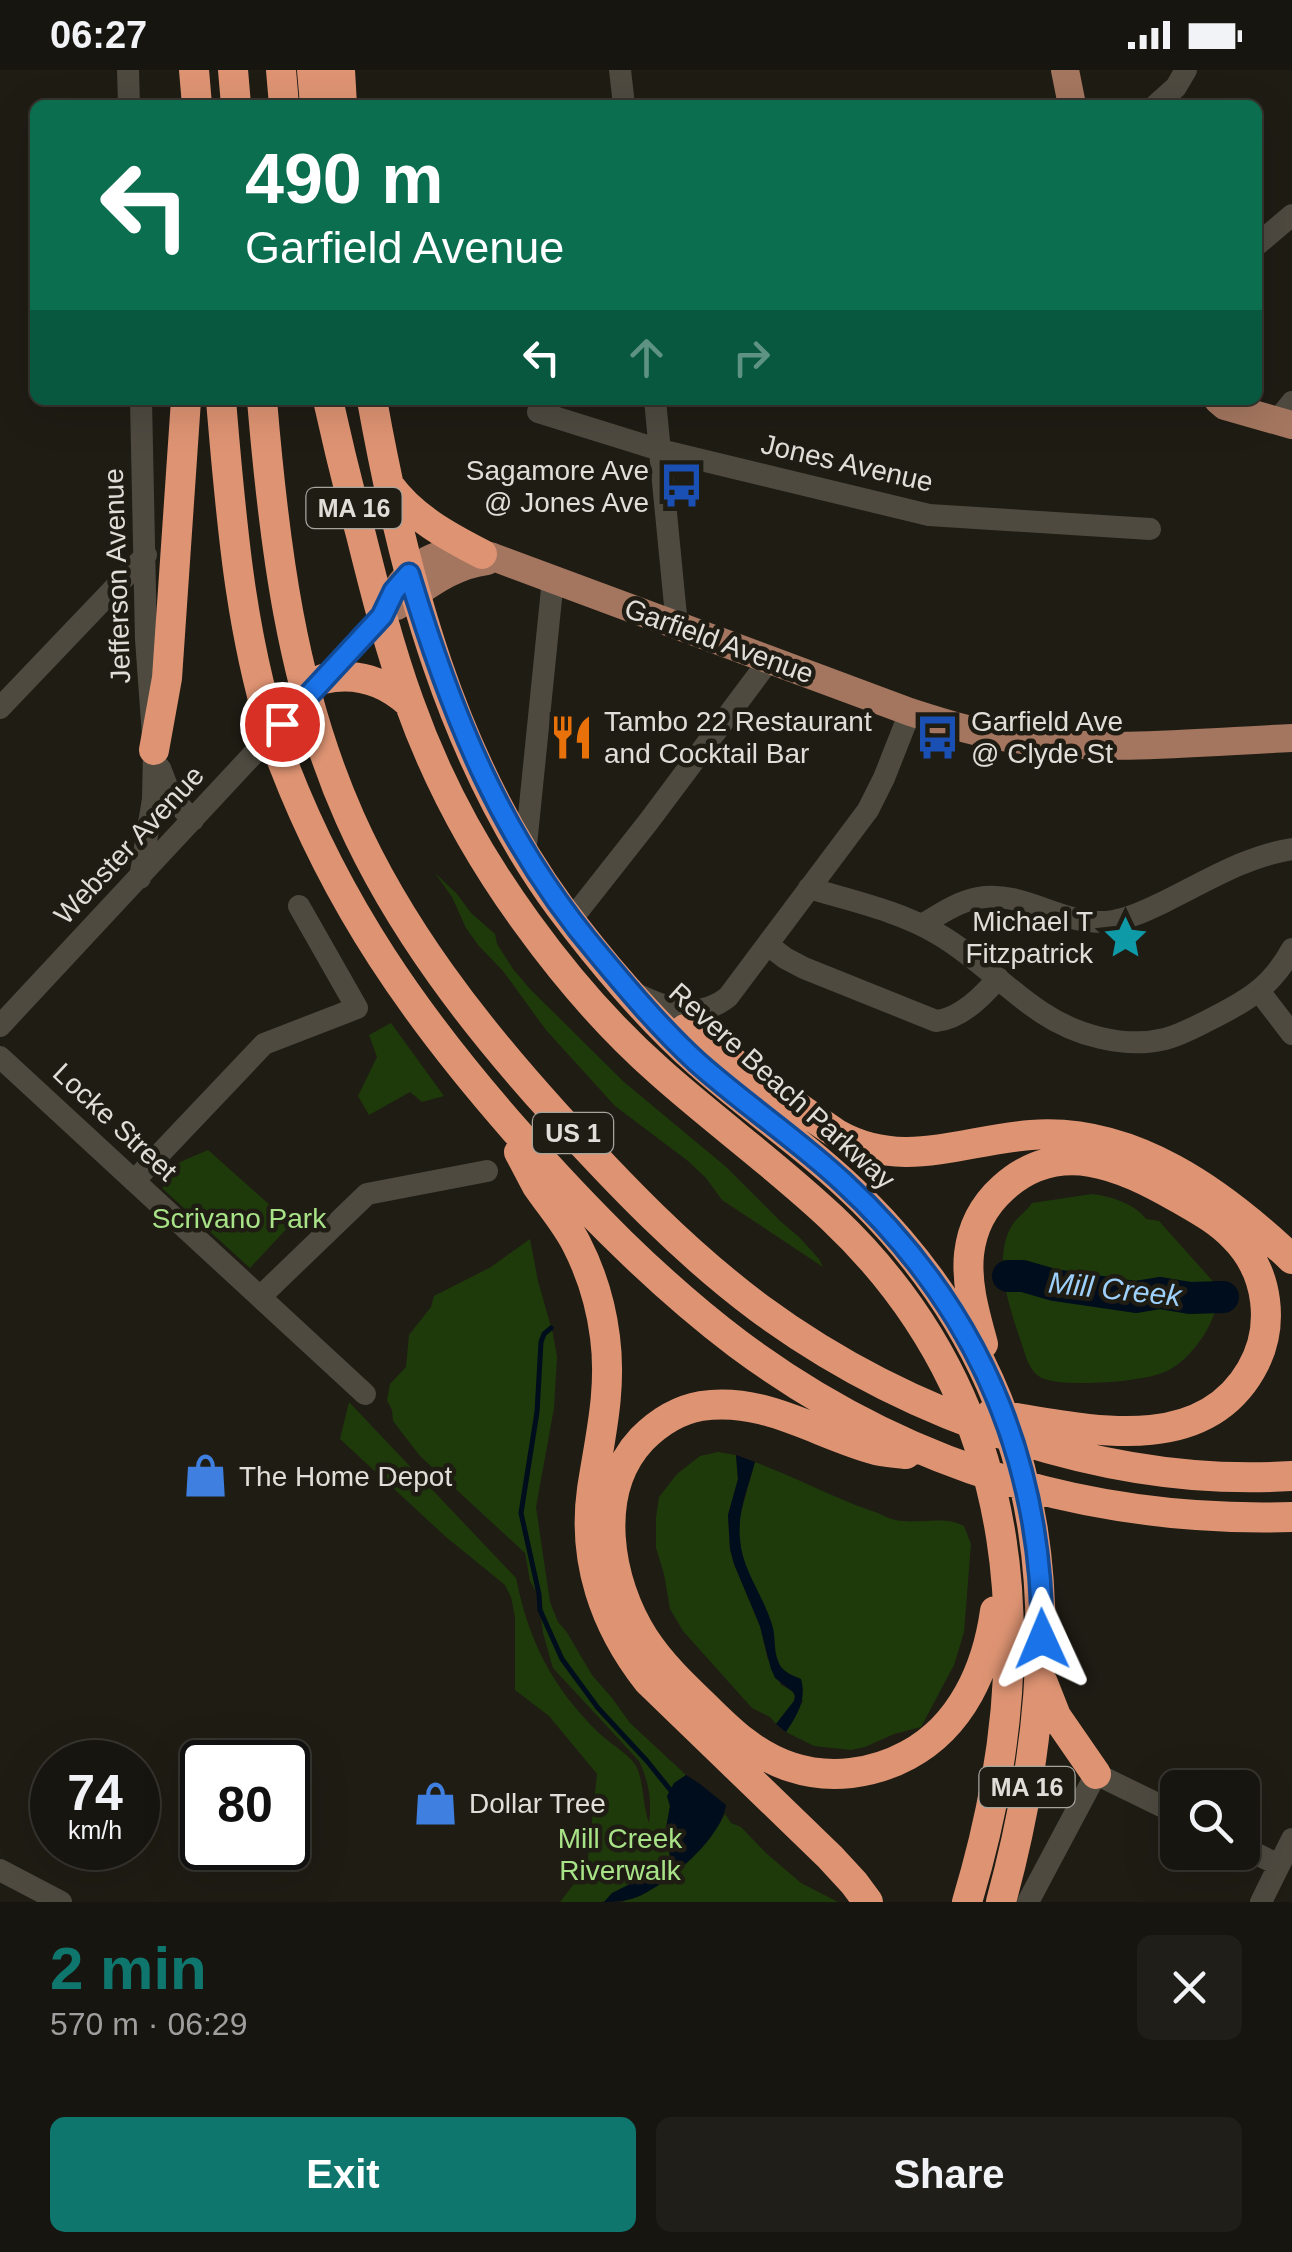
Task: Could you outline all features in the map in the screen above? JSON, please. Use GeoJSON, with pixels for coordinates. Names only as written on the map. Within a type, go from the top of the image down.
{"type":"FeatureCollection","features":[{"type":"Feature","properties":{"kind":"highway"},"geometry":{"type":"LineString","coordinates":[[194,70],[197,100]]}},
{"type":"Feature","properties":{"kind":"highway"},"geometry":{"type":"LineString","coordinates":[[233,70],[236,100]]}},
{"type":"Feature","properties":{"kind":"highway"},"geometry":{"type":"LineString","coordinates":[[281,70],[284,100]]}},
{"type":"Feature","properties":{"kind":"highway"},"geometry":{"type":"LineString","coordinates":[[312,70],[315,100]]}},
{"type":"Feature","properties":{"kind":"highway"},"geometry":{"type":"LineString","coordinates":[[340,70],[342,100]]}},
{"type":"Feature","properties":{"kind":"highway"},"geometry":{"type":"LineString","coordinates":[[154,750],[167,678],[186,405]]}},
{"type":"Feature","properties":{"kind":"highway","name":"US 1"},"geometry":{"type":"LineString","coordinates":[[222,405],[235,538],[256,666],[272,728],[295,792],[336,880],[386,966],[433,1032],[548,1167],[618,1240],[713,1324],[766,1364],[820,1398],[949,1461],[1057,1495],[1158,1513],[1292,1516]]}},
{"type":"Feature","properties":{"kind":"highway","name":"US 1"},"geometry":{"type":"LineString","coordinates":[[262,405],[273,513],[293,639],[327,758],[350,816],[378,874],[428,956],[516,1070],[592,1154],[686,1247],[758,1306],[842,1362],[929,1406],[1042,1434],[1113,1464],[1159,1473],[1292,1476]]}},
{"type":"Feature","properties":{"kind":"highway","name":"MA 16"},"geometry":{"type":"LineString","coordinates":[[329,405],[382,616],[409,703],[439,774],[484,858],[527,923],[611,1025],[657,1070],[830,1216],[873,1260],[912,1310],[968,1413],[998,1513],[1008,1607],[1005,1704],[989,1813],[966,1902]]}},
{"type":"Feature","properties":{"kind":"highway","name":"Revere Beach Parkway"},"geometry":{"type":"LineString","coordinates":[[373,405],[412,584],[438,666],[468,745],[526,855],[571,920],[630,991],[698,1062],[818,1160],[899,1239],[944,1299],[999,1402],[1020,1460],[1034,1522],[1042,1608],[1040,1670],[1025,1796],[1001,1902]]}},
{"type":"Feature","properties":{"kind":"highway"},"geometry":{"type":"LineString","coordinates":[[388,484],[426,521],[492,558]]}},
{"type":"Feature","properties":{"kind":"highway"},"geometry":{"type":"LineString","coordinates":[[323,679],[350,676],[370,680],[393,690],[409,703]]}},
{"type":"Feature","properties":{"kind":"highway"},"geometry":{"type":"LineString","coordinates":[[630,991],[837,1134],[861,1146],[904,1153],[1036,1134],[1076,1136],[1113,1144],[1164,1164],[1215,1194],[1242,1213],[1292,1260]]}},
{"type":"Feature","properties":{"kind":"highway"},"geometry":{"type":"LineString","coordinates":[[494,1106],[538,1186],[576,1242],[601,1312],[607,1357],[607,1403],[592,1490],[590,1532],[594,1573],[610,1621],[648,1680],[830,1857],[868,1902]]}},
{"type":"Feature","properties":{"kind":"highway"},"geometry":{"type":"LineString","coordinates":[[999,1402],[970,1293],[969,1252],[982,1212],[1013,1179],[1026,1170],[1057,1161],[1107,1165],[1154,1184],[1232,1234],[1255,1265],[1262,1285],[1267,1326],[1256,1361],[1235,1392],[1191,1420],[1156,1429],[1042,1434]]}},
{"type":"Feature","properties":{"kind":"highway"},"geometry":{"type":"LineString","coordinates":[[949,1461],[876,1450],[788,1416],[749,1407],[706,1405],[676,1414],[652,1430],[632,1452],[615,1490],[612,1550],[620,1586],[634,1620],[666,1668],[718,1720],[770,1759],[835,1774],[877,1768],[916,1751],[934,1738],[950,1722],[973,1686],[995,1615],[998,1513]]}},
{"type":"Feature","properties":{"kind":"highway"},"geometry":{"type":"LineString","coordinates":[[1040,1670],[1056,1716],[1096,1774]]}},
{"type":"Feature","properties":{"kind":"main road"},"geometry":{"type":"LineString","coordinates":[[1065,70],[1071,100]]}},
{"type":"Feature","properties":{"kind":"main road"},"geometry":{"type":"LineString","coordinates":[[1225,405],[1287,416]]}},
{"type":"Feature","properties":{"kind":"main road","name":"Garfield Avenue"},"geometry":{"type":"LineString","coordinates":[[382,616],[412,584],[426,562],[444,553],[461,551],[553,579],[958,728],[1075,745],[1292,738]]}},
{"type":"Feature","properties":{"kind":"street"},"geometry":{"type":"LineString","coordinates":[[128,70],[130,100]]}},
{"type":"Feature","properties":{"kind":"street"},"geometry":{"type":"LineString","coordinates":[[620,70],[623,100]]}},
{"type":"Feature","properties":{"kind":"street"},"geometry":{"type":"LineString","coordinates":[[1162,100],[1186,70]]}},
{"type":"Feature","properties":{"kind":"street"},"geometry":{"type":"LineString","coordinates":[[1262,240],[1292,214]]}},
{"type":"Feature","properties":{"kind":"street","name":"Jefferson Avenue"},"geometry":{"type":"LineString","coordinates":[[140,878],[154,800],[141,405]]}},
{"type":"Feature","properties":{"kind":"street"},"geometry":{"type":"LineString","coordinates":[[656,405],[677,626]]}},
{"type":"Feature","properties":{"kind":"street","name":"Jones Avenue"},"geometry":{"type":"LineString","coordinates":[[538,412],[660,450],[929,515],[1150,529]]}},
{"type":"Feature","properties":{"kind":"street"},"geometry":{"type":"LineString","coordinates":[[0,708],[146,555]]}},
{"type":"Feature","properties":{"kind":"street"},"geometry":{"type":"LineString","coordinates":[[526,855],[553,579]]}},
{"type":"Feature","properties":{"kind":"street","name":"Webster Avenue"},"geometry":{"type":"LineString","coordinates":[[0,1026],[382,616]]}},
{"type":"Feature","properties":{"kind":"street"},"geometry":{"type":"LineString","coordinates":[[571,920],[770,659]]}},
{"type":"Feature","properties":{"kind":"street"},"geometry":{"type":"LineString","coordinates":[[630,991],[679,1010],[710,1008],[728,997],[874,799],[910,712]]}},
{"type":"Feature","properties":{"kind":"street","name":"Jefferson Avenue"},"geometry":{"type":"LineString","coordinates":[[154,750],[171,797],[193,820]]}},
{"type":"Feature","properties":{"kind":"street"},"geometry":{"type":"LineString","coordinates":[[922,925],[955,905],[990,897],[1075,920],[1116,921],[1144,912],[1247,861],[1292,850]]}},
{"type":"Feature","properties":{"kind":"street"},"geometry":{"type":"LineString","coordinates":[[809,888],[922,925],[955,944],[1034,1007],[1064,1025],[1107,1039],[1163,1040],[1234,1007],[1260,991],[1292,949]]}},
{"type":"Feature","properties":{"kind":"street"},"geometry":{"type":"LineString","coordinates":[[134,1180],[264,1044],[357,1008],[300,906]]}},
{"type":"Feature","properties":{"kind":"street"},"geometry":{"type":"LineString","coordinates":[[768,945],[804,968],[936,1021],[954,1016],[998,978]]}},
{"type":"Feature","properties":{"kind":"street"},"geometry":{"type":"LineString","coordinates":[[1260,991],[1292,1034]]}},
{"type":"Feature","properties":{"kind":"street","name":"Locke Street"},"geometry":{"type":"LineString","coordinates":[[0,1057],[364,1394]]}},
{"type":"Feature","properties":{"kind":"street"},"geometry":{"type":"LineString","coordinates":[[260,1297],[367,1194],[487,1171]]}},
{"type":"Feature","properties":{"kind":"street"},"geometry":{"type":"LineString","coordinates":[[1028,1902],[1096,1774],[1160,1805]]}},
{"type":"Feature","properties":{"kind":"street"},"geometry":{"type":"LineString","coordinates":[[1261,1902],[1292,1839]]}},
{"type":"Feature","properties":{"kind":"street"},"geometry":{"type":"LineString","coordinates":[[1260,1855],[1279,1865]]}},
{"type":"Feature","properties":{"kind":"street"},"geometry":{"type":"LineString","coordinates":[[0,1870],[61,1902]]}},
{"type":"Feature","properties":{"kind":"green space"},"geometry":{"type":"Polygon","coordinates":[[[435,873],[495,934],[497,944],[530,989],[624,1082],[725,1166],[799,1237],[823,1267],[722,1200],[688,1161],[615,1106],[546,1030],[503,971],[478,945],[435,873]]]}},
{"type":"Feature","properties":{"kind":"green space"},"geometry":{"type":"Polygon","coordinates":[[[391,1023],[444,1096],[422,1102],[410,1092],[369,1115],[358,1096],[377,1057],[369,1035],[391,1023]]]}},
{"type":"Feature","properties":{"kind":"green space","name":"Scrivano Park"},"geometry":{"type":"Polygon","coordinates":[[[208,1150],[291,1224],[250,1268],[163,1189],[171,1168],[208,1150]]]}},
{"type":"Feature","properties":{"kind":"green space"},"geometry":{"type":"Polygon","coordinates":[[[1092,1194],[1122,1202],[1146,1219],[1159,1221],[1218,1287],[1215,1311],[1204,1335],[1186,1357],[1167,1371],[1124,1381],[1068,1383],[1042,1378],[1027,1360],[1007,1294],[1005,1242],[1011,1227],[1032,1203],[1092,1194]]]}},
{"type":"Feature","properties":{"kind":"green space","name":"Mill Creek Riverwalk"},"geometry":{"type":"Polygon","coordinates":[[[530,1239],[557,1357],[554,1408],[536,1507],[550,1602],[558,1622],[592,1675],[630,1723],[686,1775],[667,1796],[670,1806],[665,1834],[671,1860],[601,1902],[560,1902],[587,1867],[597,1774],[549,1716],[515,1690],[515,1617],[505,1585],[446,1537],[340,1439],[349,1402],[516,1578],[528,1623],[556,1681],[582,1716],[635,1765],[649,1823],[649,1792],[639,1761],[553,1668],[525,1553],[420,1456],[393,1421],[387,1400],[390,1384],[406,1367],[409,1335],[431,1307],[434,1296],[491,1267],[530,1239]]]}},
{"type":"Feature","properties":{"kind":"green space"},"geometry":{"type":"Polygon","coordinates":[[[718,1452],[736,1455],[738,1479],[728,1515],[734,1564],[760,1626],[767,1657],[781,1685],[795,1696],[776,1724],[752,1708],[683,1631],[670,1609],[656,1548],[659,1497],[677,1474],[700,1456],[718,1452]]]}},
{"type":"Feature","properties":{"kind":"green space"},"geometry":{"type":"Polygon","coordinates":[[[755,1462],[895,1520],[964,1526],[971,1544],[964,1632],[954,1665],[921,1727],[851,1750],[814,1746],[786,1732],[803,1701],[780,1666],[772,1628],[742,1557],[739,1537],[740,1516],[755,1462]]]}},
{"type":"Feature","properties":{"kind":"green space"},"geometry":{"type":"Polygon","coordinates":[[[725,1814],[801,1883],[838,1902],[622,1902],[674,1874],[725,1814]]]}},
{"type":"Feature","properties":{"kind":"water"},"geometry":{"type":"Polygon","coordinates":[[[736,1455],[755,1462],[740,1520],[745,1562],[773,1628],[778,1662],[785,1671],[801,1679],[803,1686],[800,1707],[786,1732],[776,1724],[795,1696],[771,1669],[760,1626],[730,1549],[728,1515],[738,1479],[736,1455]]]}},
{"type":"Feature","properties":{"kind":"water"},"geometry":{"type":"Polygon","coordinates":[[[686,1775],[726,1805],[715,1831],[693,1857],[654,1888],[632,1899],[604,1902],[612,1893],[668,1865],[671,1860],[665,1834],[670,1806],[667,1796],[674,1783],[686,1775]]]}},
{"type":"Feature","properties":{"kind":"waterway","name":"Mill Creek"},"geometry":{"type":"LineString","coordinates":[[1008,1276],[1136,1297],[1160,1293],[1190,1298],[1223,1297]]}},
{"type":"Feature","properties":{"kind":"waterway"},"geometry":{"type":"LineString","coordinates":[[551,1328],[541,1342],[537,1412],[521,1513],[540,1610],[562,1659],[598,1708],[672,1792]]}},
{"type":"Feature","properties":{"kind":"place","name":"Sagamore Ave @ Jones Ave"},"geometry":{"type":"Point","coordinates":[682,486]}},
{"type":"Feature","properties":{"kind":"place","name":"Tambo 22 Restaurant and Cocktail Bar"},"geometry":{"type":"Point","coordinates":[571,737]}},
{"type":"Feature","properties":{"kind":"place","name":"Garfield Ave @ Clyde St"},"geometry":{"type":"Point","coordinates":[938,737]}},
{"type":"Feature","properties":{"kind":"place","name":"Michael T Fitzpatrick"},"geometry":{"type":"Point","coordinates":[1126,937]}},
{"type":"Feature","properties":{"kind":"place","name":"The Home Depot"},"geometry":{"type":"Point","coordinates":[206,1476]}},
{"type":"Feature","properties":{"kind":"place","name":"Dollar Tree"},"geometry":{"type":"Point","coordinates":[436,1803]}},
{"type":"Feature","properties":{"kind":"route"},"geometry":{"type":"LineString","coordinates":[[282,724],[382,616],[394,591],[409,574],[438,666],[480,771],[560,907],[685,1050],[818,1160],[884,1222],[960,1325],[999,1402],[1020,1460],[1038,1550],[1042,1639]]}}]}
